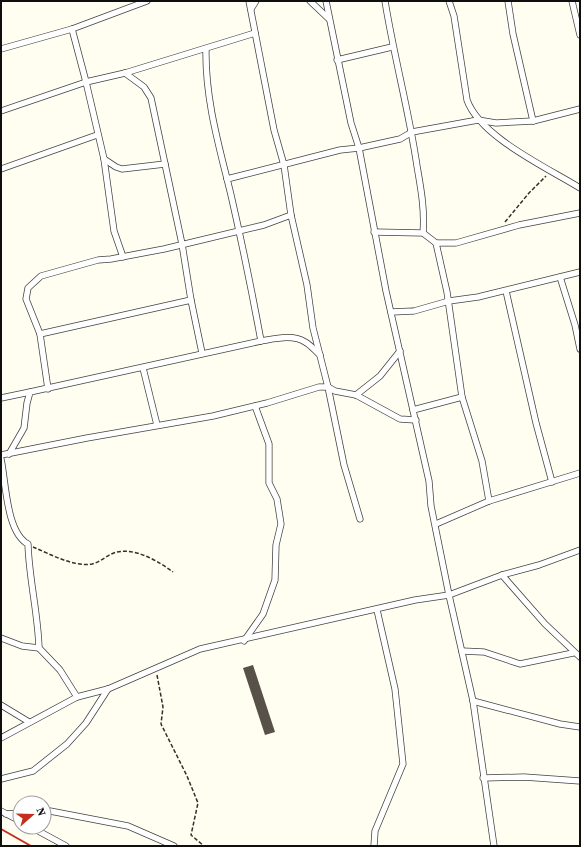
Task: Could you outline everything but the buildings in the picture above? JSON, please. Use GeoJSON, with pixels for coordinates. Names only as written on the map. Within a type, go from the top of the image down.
{"type":"FeatureCollection","features":[{"type":"Feature","properties":{"kind":"street"},"geometry":{"type":"LineString","coordinates":[[1,49],[72,29],[147,1]]}},
{"type":"Feature","properties":{"kind":"street"},"geometry":{"type":"LineString","coordinates":[[249,1],[274,130],[284,165],[291,214],[307,285],[313,328],[328,387],[344,464],[360,519]]}},
{"type":"Feature","properties":{"kind":"street"},"geometry":{"type":"LineString","coordinates":[[251,9],[256,1]]}},
{"type":"Feature","properties":{"kind":"street"},"geometry":{"type":"LineString","coordinates":[[310,1],[329,19]]}},
{"type":"Feature","properties":{"kind":"street"},"geometry":{"type":"LineString","coordinates":[[326,1],[351,123],[359,148],[374,232],[416,420],[449,595],[473,701],[494,846]]}},
{"type":"Feature","properties":{"kind":"street"},"geometry":{"type":"LineString","coordinates":[[385,1],[392,46],[412,132],[423,201],[423,233]]}},
{"type":"Feature","properties":{"kind":"street"},"geometry":{"type":"LineString","coordinates":[[449,1],[454,16],[467,100],[471,111],[478,120],[522,155],[580,188]]}},
{"type":"Feature","properties":{"kind":"street"},"geometry":{"type":"LineString","coordinates":[[508,1],[513,34],[533,121]]}},
{"type":"Feature","properties":{"kind":"street"},"geometry":{"type":"LineString","coordinates":[[572,1],[580,35]]}},
{"type":"Feature","properties":{"kind":"street"},"geometry":{"type":"LineString","coordinates":[[72,29],[104,159],[114,231],[123,257]]}},
{"type":"Feature","properties":{"kind":"street"},"geometry":{"type":"LineString","coordinates":[[1,111],[86,82],[125,73],[255,33]]}},
{"type":"Feature","properties":{"kind":"street"},"geometry":{"type":"LineString","coordinates":[[337,60],[392,46]]}},
{"type":"Feature","properties":{"kind":"street"},"geometry":{"type":"LineString","coordinates":[[206,49],[206,84],[210,108],[240,231],[261,341]]}},
{"type":"Feature","properties":{"kind":"street"},"geometry":{"type":"LineString","coordinates":[[125,73],[144,87],[151,98],[182,244],[191,300],[202,353]]}},
{"type":"Feature","properties":{"kind":"street"},"geometry":{"type":"LineString","coordinates":[[227,180],[340,150],[359,148],[400,139],[412,132],[478,120],[496,123],[533,121],[580,109]]}},
{"type":"Feature","properties":{"kind":"street"},"geometry":{"type":"LineString","coordinates":[[1,169],[97,135]]}},
{"type":"Feature","properties":{"kind":"street"},"geometry":{"type":"LineString","coordinates":[[104,159],[122,169],[165,164]]}},
{"type":"Feature","properties":{"kind":"street"},"geometry":{"type":"LineString","coordinates":[[374,232],[423,233],[436,243],[456,243],[519,224],[580,213]]}},
{"type":"Feature","properties":{"kind":"street"},"geometry":{"type":"LineString","coordinates":[[48,389],[40,334],[26,299],[28,288],[41,276],[81,264],[123,257],[240,231],[264,225],[291,214]]}},
{"type":"Feature","properties":{"kind":"street"},"geometry":{"type":"LineString","coordinates":[[436,243],[449,301],[462,397],[482,461],[489,500]]}},
{"type":"Feature","properties":{"kind":"street"},"geometry":{"type":"LineString","coordinates":[[391,312],[414,311],[449,301],[478,298],[580,272]]}},
{"type":"Feature","properties":{"kind":"street"},"geometry":{"type":"LineString","coordinates":[[560,276],[575,324],[580,349]]}},
{"type":"Feature","properties":{"kind":"street"},"geometry":{"type":"LineString","coordinates":[[506,291],[536,423],[552,482]]}},
{"type":"Feature","properties":{"kind":"street"},"geometry":{"type":"LineString","coordinates":[[40,334],[191,300]]}},
{"type":"Feature","properties":{"kind":"street"},"geometry":{"type":"LineString","coordinates":[[1,398],[48,389],[202,353],[261,341],[288,338],[301,340],[308,343],[320,355]]}},
{"type":"Feature","properties":{"kind":"street"},"geometry":{"type":"LineString","coordinates":[[356,395],[380,376],[400,351]]}},
{"type":"Feature","properties":{"kind":"street"},"geometry":{"type":"LineString","coordinates":[[143,368],[157,425]]}},
{"type":"Feature","properties":{"kind":"street"},"geometry":{"type":"LineString","coordinates":[[1,455],[157,425],[213,416],[255,406],[311,388],[328,387],[335,391],[356,395],[400,418],[416,420]]}},
{"type":"Feature","properties":{"kind":"street"},"geometry":{"type":"LineString","coordinates":[[9,454],[24,428],[30,392]]}},
{"type":"Feature","properties":{"kind":"street"},"geometry":{"type":"LineString","coordinates":[[413,410],[462,397]]}},
{"type":"Feature","properties":{"kind":"street"},"geometry":{"type":"LineString","coordinates":[[244,640],[263,614],[275,580],[276,545],[281,524],[277,499],[269,483],[269,444],[255,406]]}},
{"type":"Feature","properties":{"kind":"street"},"geometry":{"type":"LineString","coordinates":[[1,459],[10,517],[22,541],[28,544],[29,570],[39,629],[39,648]]}},
{"type":"Feature","properties":{"kind":"street"},"geometry":{"type":"LineString","coordinates":[[436,524],[489,500],[580,473]]}},
{"type":"Feature","properties":{"kind":"street"},"geometry":{"type":"LineString","coordinates":[[1,494],[6,488]]}},
{"type":"Feature","properties":{"kind":"street"},"geometry":{"type":"LineString","coordinates":[[1,738],[77,697],[108,689],[155,667],[200,649],[244,640],[306,624],[377,610],[414,600],[449,595],[502,575],[539,565],[580,550]]}},
{"type":"Feature","properties":{"kind":"street"},"geometry":{"type":"LineString","coordinates":[[502,575],[545,624],[573,653],[580,658]]}},
{"type":"Feature","properties":{"kind":"street"},"geometry":{"type":"LineString","coordinates":[[374,846],[375,830],[403,764],[395,689],[377,610]]}},
{"type":"Feature","properties":{"kind":"street"},"geometry":{"type":"LineString","coordinates":[[1,638],[22,646],[39,648],[60,670],[77,697]]}},
{"type":"Feature","properties":{"kind":"street"},"geometry":{"type":"LineString","coordinates":[[462,651],[484,652],[520,664],[573,653]]}},
{"type":"Feature","properties":{"kind":"street"},"geometry":{"type":"LineString","coordinates":[[1,779],[32,771],[68,744],[86,723],[108,689]]}},
{"type":"Feature","properties":{"kind":"street"},"geometry":{"type":"LineString","coordinates":[[473,701],[560,724],[580,727]]}},
{"type":"Feature","properties":{"kind":"street"},"geometry":{"type":"LineString","coordinates":[[1,705],[29,722]]}},
{"type":"Feature","properties":{"kind":"street"},"geometry":{"type":"LineString","coordinates":[[483,778],[524,778],[580,781]]}},
{"type":"Feature","properties":{"kind":"street"},"geometry":{"type":"LineString","coordinates":[[52,811],[128,826],[174,846]]}},
{"type":"Feature","properties":{"kind":"street"},"geometry":{"type":"LineString","coordinates":[[46,835],[66,846]]}},
{"type":"Feature","properties":{"kind":"path"},"geometry":{"type":"LineString","coordinates":[[497,231],[517,210],[529,193],[551,171]]}},
{"type":"Feature","properties":{"kind":"path"},"geometry":{"type":"LineString","coordinates":[[28,544],[79,564],[91,564],[116,552],[129,552],[151,558],[173,572]]}},
{"type":"Feature","properties":{"kind":"path"},"geometry":{"type":"LineString","coordinates":[[155,667],[163,707],[161,724],[187,776],[198,803],[191,835],[204,846]]}},
{"type":"Feature","properties":{"kind":"railway"},"geometry":{"type":"LineString","coordinates":[[1,829],[31,846]]}}]}
